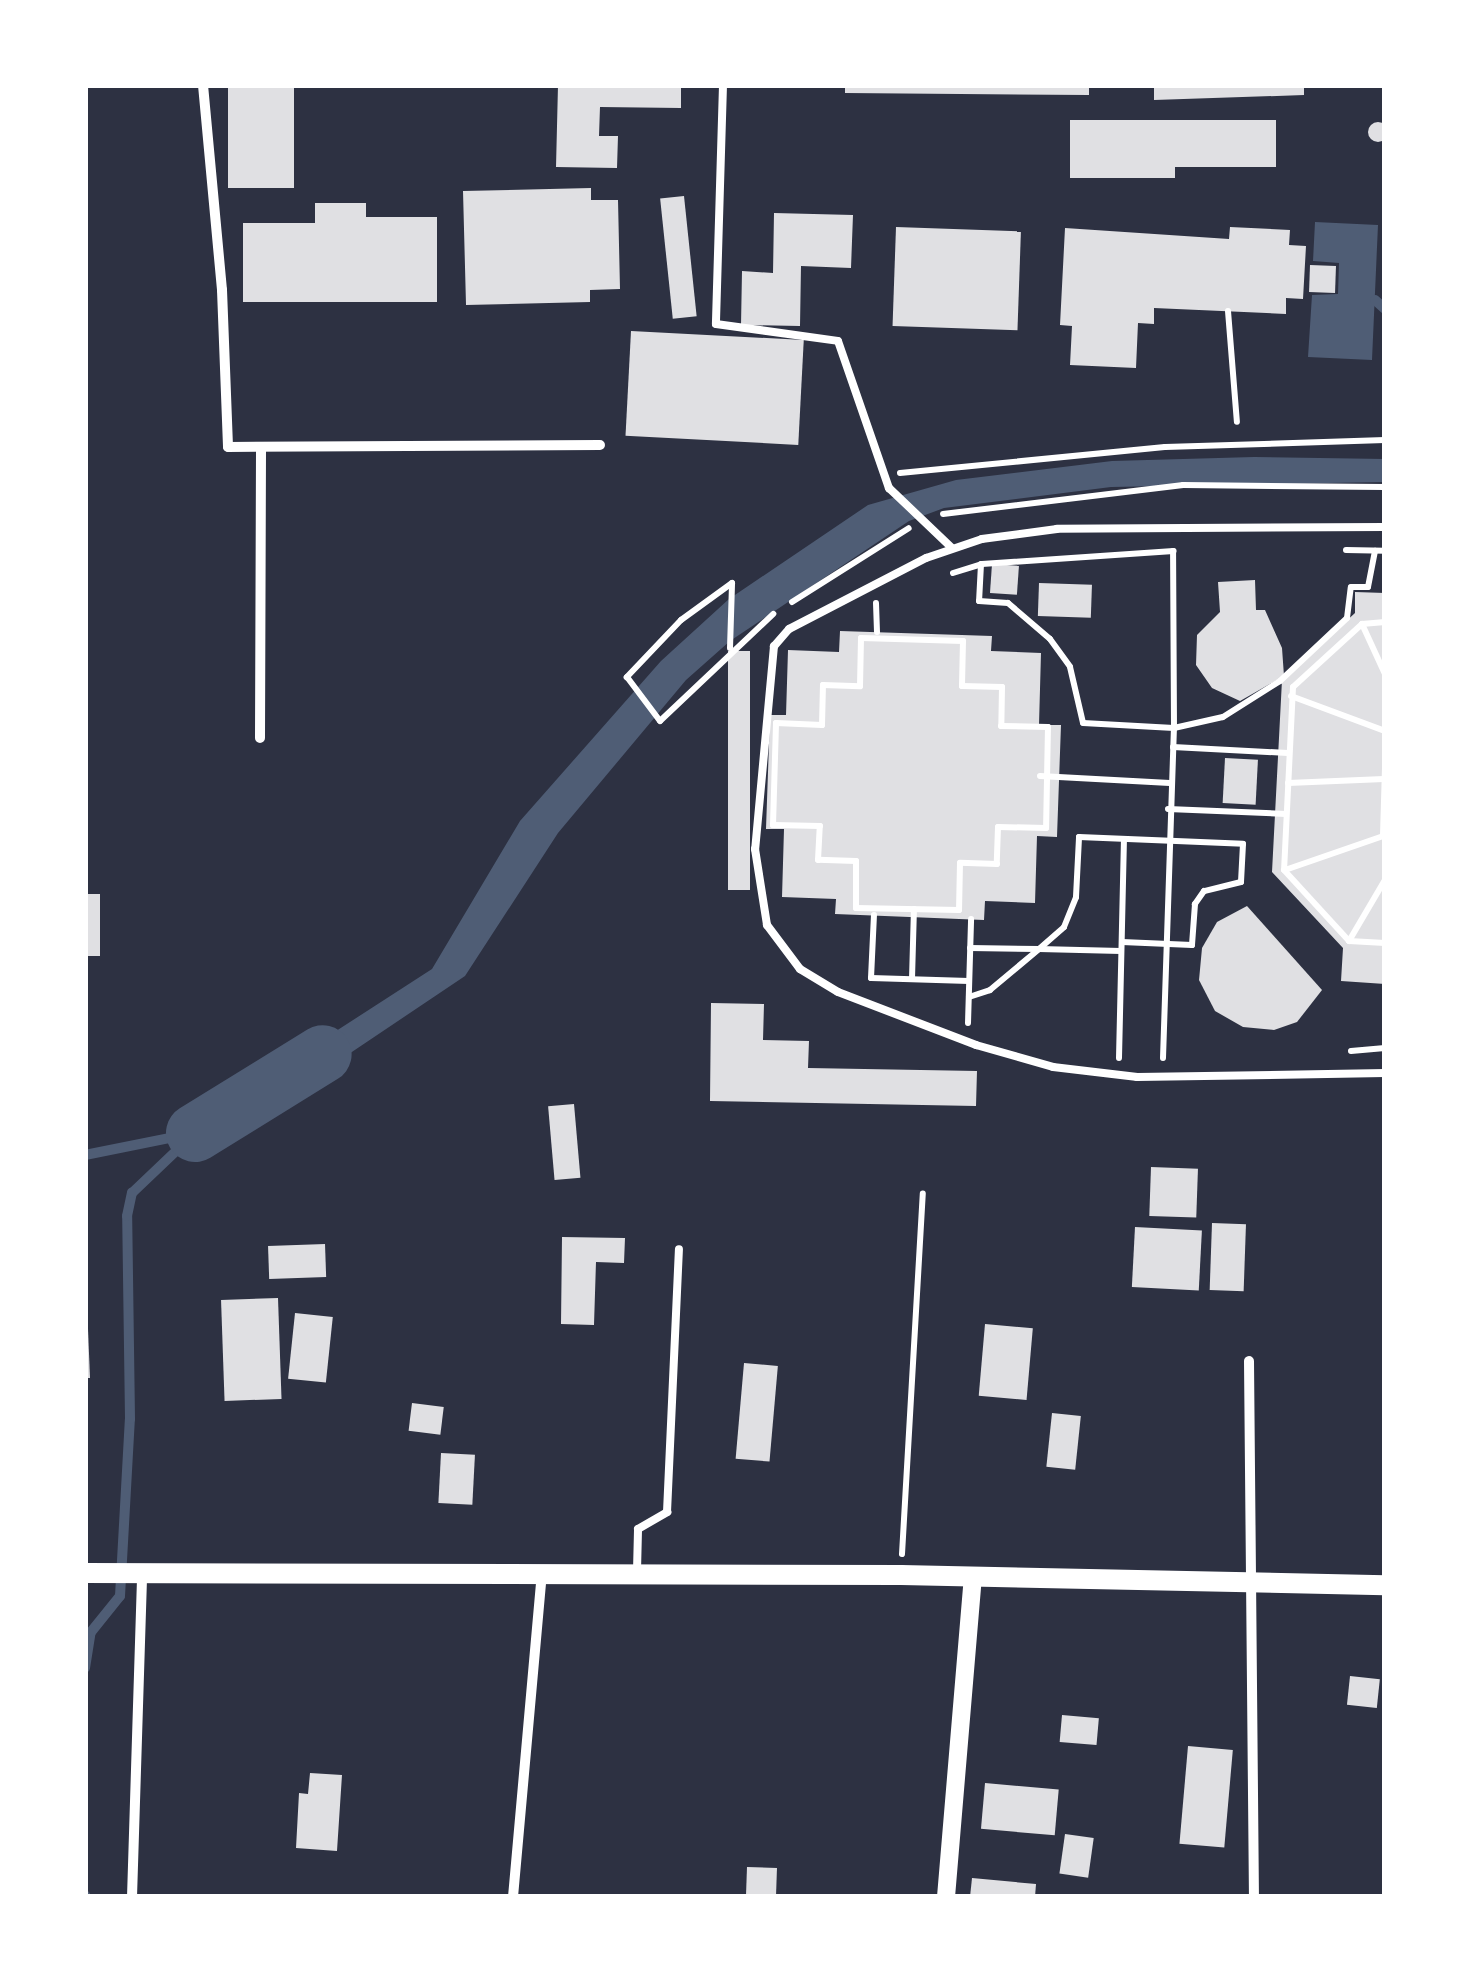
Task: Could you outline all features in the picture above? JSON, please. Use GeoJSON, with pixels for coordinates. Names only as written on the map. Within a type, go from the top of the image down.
{"type":"FeatureCollection","features":[{"type":"Feature","properties":{"kind":"main road"},"geometry":{"type":"LineString","coordinates":[[86,1572],[973,1576],[1385,1586]]}},
{"type":"Feature","properties":{"kind":"street"},"geometry":{"type":"LineString","coordinates":[[203,85],[222,290],[225,443],[260,449],[600,445]]}},
{"type":"Feature","properties":{"kind":"street"},"geometry":{"type":"LineString","coordinates":[[260,449],[260,738]]}},
{"type":"Feature","properties":{"kind":"street"},"geometry":{"type":"LineString","coordinates":[[1249,1361],[1254,1897]]}},
{"type":"Feature","properties":{"kind":"street"},"geometry":{"type":"LineString","coordinates":[[514,1897],[542,1572]]}},
{"type":"Feature","properties":{"kind":"street"},"geometry":{"type":"LineString","coordinates":[[132,1897],[136,1574]]}},
{"type":"Feature","properties":{"kind":"street"},"geometry":{"type":"LineString","coordinates":[[946,1897],[973,1576]]}},
{"type":"Feature","properties":{"kind":"lane"},"geometry":{"type":"LineString","coordinates":[[724,85],[716,324],[838,341],[889,488],[951,547]]}},
{"type":"Feature","properties":{"kind":"lane"},"geometry":{"type":"LineString","coordinates":[[1385,527],[1057,529],[951,547],[789,629],[774,646],[755,849],[757,893],[781,950],[838,992],[1052,1067],[1138,1077],[1385,1073]]}},
{"type":"Feature","properties":{"kind":"lane"},"geometry":{"type":"LineString","coordinates":[[637,1574],[638,1529],[668,1512],[678,1248]]}},
{"type":"Feature","properties":{"kind":"path"},"geometry":{"type":"LineString","coordinates":[[1228,311],[1237,422]]}},
{"type":"Feature","properties":{"kind":"path"},"geometry":{"type":"LineString","coordinates":[[884,477],[919,467],[1164,447],[1385,440]]}},
{"type":"Feature","properties":{"kind":"path"},"geometry":{"type":"LineString","coordinates":[[951,547],[982,564]]}},
{"type":"Feature","properties":{"kind":"path"},"geometry":{"type":"LineString","coordinates":[[1339,550],[1385,552]]}},
{"type":"Feature","properties":{"kind":"path"},"geometry":{"type":"LineString","coordinates":[[1163,1058],[1168,809],[1174,728],[1173,551]]}},
{"type":"Feature","properties":{"kind":"path"},"geometry":{"type":"LineString","coordinates":[[933,578],[982,564],[1188,551]]}},
{"type":"Feature","properties":{"kind":"path"},"geometry":{"type":"LineString","coordinates":[[982,564],[979,601],[1008,603],[1050,639],[1070,667],[1083,723],[1174,728],[1223,717],[1280,681],[1347,618],[1351,587],[1368,588],[1374,551]]}},
{"type":"Feature","properties":{"kind":"path"},"geometry":{"type":"LineString","coordinates":[[732,583],[730,645],[660,721],[627,677],[681,620],[732,583]]}},
{"type":"Feature","properties":{"kind":"path"},"geometry":{"type":"LineString","coordinates":[[859,609],[891,596]]}},
{"type":"Feature","properties":{"kind":"path"},"geometry":{"type":"LineString","coordinates":[[876,601],[877,632]]}},
{"type":"Feature","properties":{"kind":"path"},"geometry":{"type":"LineString","coordinates":[[1385,622],[1362,624],[1290,696],[1284,870],[1349,941],[1385,942]]}},
{"type":"Feature","properties":{"kind":"path"},"geometry":{"type":"LineString","coordinates":[[1362,624],[1385,674]]}},
{"type":"Feature","properties":{"kind":"path"},"geometry":{"type":"LineString","coordinates":[[861,638],[964,641],[962,686],[1002,686],[1001,726],[1048,727],[1043,777],[1046,828],[998,827],[997,864],[960,863],[959,910],[856,908],[856,861],[818,860],[820,826],[774,825],[776,723],[822,724],[823,685],[860,686],[861,638]]}},
{"type":"Feature","properties":{"kind":"path"},"geometry":{"type":"LineString","coordinates":[[1290,696],[1385,730]]}},
{"type":"Feature","properties":{"kind":"path"},"geometry":{"type":"LineString","coordinates":[[764,841],[766,712]]}},
{"type":"Feature","properties":{"kind":"path"},"geometry":{"type":"LineString","coordinates":[[1173,747],[1288,753]]}},
{"type":"Feature","properties":{"kind":"path"},"geometry":{"type":"LineString","coordinates":[[1284,870],[1384,837],[1385,767]]}},
{"type":"Feature","properties":{"kind":"path"},"geometry":{"type":"LineString","coordinates":[[1043,777],[1170,783]]}},
{"type":"Feature","properties":{"kind":"path"},"geometry":{"type":"LineString","coordinates":[[1288,783],[1385,782]]}},
{"type":"Feature","properties":{"kind":"path"},"geometry":{"type":"LineString","coordinates":[[1168,809],[1286,814]]}},
{"type":"Feature","properties":{"kind":"path"},"geometry":{"type":"LineString","coordinates":[[969,997],[990,990],[1039,949],[1072,912],[1080,837],[1242,844],[1241,882],[1204,891],[1195,904],[1192,945],[1039,949],[970,948]]}},
{"type":"Feature","properties":{"kind":"path"},"geometry":{"type":"LineString","coordinates":[[1124,839],[1116,1058],[1134,1058]]}},
{"type":"Feature","properties":{"kind":"path"},"geometry":{"type":"LineString","coordinates":[[1349,941],[1385,880]]}},
{"type":"Feature","properties":{"kind":"path"},"geometry":{"type":"LineString","coordinates":[[912,979],[914,909]]}},
{"type":"Feature","properties":{"kind":"path"},"geometry":{"type":"LineString","coordinates":[[871,981],[874,916]]}},
{"type":"Feature","properties":{"kind":"path"},"geometry":{"type":"LineString","coordinates":[[968,1025],[971,919]]}},
{"type":"Feature","properties":{"kind":"path"},"geometry":{"type":"LineString","coordinates":[[860,979],[969,981]]}},
{"type":"Feature","properties":{"kind":"path"},"geometry":{"type":"LineString","coordinates":[[871,981],[887,991]]}},
{"type":"Feature","properties":{"kind":"path"},"geometry":{"type":"LineString","coordinates":[[952,1018],[984,1030]]}},
{"type":"Feature","properties":{"kind":"path"},"geometry":{"type":"LineString","coordinates":[[1330,1053],[1385,1048]]}},
{"type":"Feature","properties":{"kind":"path"},"geometry":{"type":"LineString","coordinates":[[1148,1058],[1178,1058]]}},
{"type":"Feature","properties":{"kind":"path"},"geometry":{"type":"LineString","coordinates":[[903,1546],[923,1194]]}},
{"type":"Feature","properties":{"kind":"water"},"geometry":{"type":"Polygon","coordinates":[[[1315,222],[1378,225],[1372,360],[1308,357],[1312,295],[1338,294],[1339,263],[1313,261],[1315,222]]]}},
{"type":"Feature","properties":{"kind":"water"},"geometry":{"type":"Polygon","coordinates":[[[1385,459],[1385,482],[1111,487],[944,508],[909,521],[730,641],[686,680],[558,833],[465,976],[267,1109],[251,1086],[432,969],[520,821],[661,661],[729,599],[868,505],[956,480],[1112,461],[1385,459]]]}},
{"type":"Feature","properties":{"kind":"building"},"geometry":{"type":"Polygon","coordinates":[[[228,85],[294,85],[294,188],[228,188],[228,85]]]}},
{"type":"Feature","properties":{"kind":"building"},"geometry":{"type":"Polygon","coordinates":[[[558,85],[681,85],[681,108],[600,107],[599,136],[618,136],[617,168],[556,167],[558,85]]]}},
{"type":"Feature","properties":{"kind":"building"},"geometry":{"type":"Polygon","coordinates":[[[845,85],[1089,85],[1089,95],[845,93],[845,85]]]}},
{"type":"Feature","properties":{"kind":"building"},"geometry":{"type":"Polygon","coordinates":[[[1154,85],[1304,85],[1304,95],[1154,100],[1154,85]]]}},
{"type":"Feature","properties":{"kind":"building"},"geometry":{"type":"Polygon","coordinates":[[[1070,120],[1276,120],[1276,167],[1175,167],[1175,178],[1070,178],[1070,120]]]}},
{"type":"Feature","properties":{"kind":"building"},"geometry":{"type":"Polygon","coordinates":[[[1374,122],[1382,122],[1388,132],[1382,142],[1374,142],[1368,136],[1368,128],[1374,122]]]}},
{"type":"Feature","properties":{"kind":"building"},"geometry":{"type":"Polygon","coordinates":[[[591,188],[591,200],[618,200],[620,289],[590,290],[590,302],[466,305],[463,191],[591,188]]]}},
{"type":"Feature","properties":{"kind":"building"},"geometry":{"type":"Polygon","coordinates":[[[684,196],[697,316],[673,319],[660,199],[684,196]]]}},
{"type":"Feature","properties":{"kind":"building"},"geometry":{"type":"Polygon","coordinates":[[[315,203],[366,203],[366,217],[437,217],[437,302],[243,302],[243,223],[315,223],[315,203]]]}},
{"type":"Feature","properties":{"kind":"building"},"geometry":{"type":"Polygon","coordinates":[[[774,213],[853,215],[851,268],[801,266],[800,326],[741,325],[742,271],[773,273],[774,213]]]}},
{"type":"Feature","properties":{"kind":"building"},"geometry":{"type":"Polygon","coordinates":[[[896,227],[1021,231],[1017,330],[893,326],[896,227]]]}},
{"type":"Feature","properties":{"kind":"building"},"geometry":{"type":"Polygon","coordinates":[[[1230,227],[1290,230],[1289,245],[1306,246],[1303,299],[1286,298],[1286,314],[1154,308],[1154,324],[1138,323],[1136,368],[1070,365],[1072,326],[1060,325],[1065,228],[1229,239],[1230,227]]]}},
{"type":"Feature","properties":{"kind":"building"},"geometry":{"type":"Polygon","coordinates":[[[1310,265],[1336,266],[1335,293],[1309,292],[1310,265]]]}},
{"type":"Feature","properties":{"kind":"building"},"geometry":{"type":"Polygon","coordinates":[[[631,331],[804,340],[798,445],[626,436],[631,331]]]}},
{"type":"Feature","properties":{"kind":"building"},"geometry":{"type":"Polygon","coordinates":[[[992,564],[1019,566],[1017,595],[990,593],[992,564]]]}},
{"type":"Feature","properties":{"kind":"building"},"geometry":{"type":"Polygon","coordinates":[[[1255,580],[1256,610],[1265,610],[1282,648],[1284,676],[1240,701],[1212,688],[1196,665],[1197,635],[1220,612],[1218,582],[1255,580]]]}},
{"type":"Feature","properties":{"kind":"building"},"geometry":{"type":"Polygon","coordinates":[[[1039,583],[1092,585],[1091,618],[1038,616],[1039,583]]]}},
{"type":"Feature","properties":{"kind":"building"},"geometry":{"type":"Polygon","coordinates":[[[1355,592],[1385,593],[1385,984],[1341,981],[1343,948],[1272,872],[1282,680],[1355,613],[1355,592]]]}},
{"type":"Feature","properties":{"kind":"building"},"geometry":{"type":"Polygon","coordinates":[[[840,631],[992,636],[991,651],[1041,653],[1039,725],[1061,725],[1057,837],[1037,836],[1035,903],[985,901],[984,920],[835,914],[836,899],[782,897],[784,829],[766,829],[770,715],[786,715],[788,650],[839,652],[840,631]]]}},
{"type":"Feature","properties":{"kind":"building"},"geometry":{"type":"Polygon","coordinates":[[[728,651],[750,651],[750,890],[728,890],[728,651]]]}},
{"type":"Feature","properties":{"kind":"building"},"geometry":{"type":"Polygon","coordinates":[[[1225,758],[1258,760],[1256,805],[1223,803],[1225,758]]]}},
{"type":"Feature","properties":{"kind":"building"},"geometry":{"type":"Polygon","coordinates":[[[85,894],[100,894],[100,956],[85,956],[85,894]]]}},
{"type":"Feature","properties":{"kind":"building"},"geometry":{"type":"Polygon","coordinates":[[[1247,906],[1322,990],[1297,1022],[1274,1030],[1243,1027],[1215,1011],[1199,980],[1202,948],[1217,922],[1247,906]]]}},
{"type":"Feature","properties":{"kind":"building"},"geometry":{"type":"Polygon","coordinates":[[[711,1003],[764,1004],[763,1040],[809,1041],[808,1068],[977,1071],[976,1106],[710,1101],[711,1003]]]}},
{"type":"Feature","properties":{"kind":"building"},"geometry":{"type":"Polygon","coordinates":[[[574,1104],[580,1178],[555,1180],[548,1106],[574,1104]]]}},
{"type":"Feature","properties":{"kind":"building"},"geometry":{"type":"Polygon","coordinates":[[[1151,1167],[1198,1169],[1196,1218],[1149,1216],[1151,1167]]]}},
{"type":"Feature","properties":{"kind":"building"},"geometry":{"type":"Polygon","coordinates":[[[1212,1223],[1246,1224],[1244,1291],[1210,1290],[1212,1223]]]}},
{"type":"Feature","properties":{"kind":"building"},"geometry":{"type":"Polygon","coordinates":[[[1135,1227],[1202,1231],[1199,1290],[1132,1287],[1135,1227]]]}},
{"type":"Feature","properties":{"kind":"building"},"geometry":{"type":"Polygon","coordinates":[[[562,1237],[625,1238],[624,1263],[596,1262],[594,1325],[561,1324],[562,1237]]]}},
{"type":"Feature","properties":{"kind":"building"},"geometry":{"type":"Polygon","coordinates":[[[325,1244],[326,1277],[269,1279],[268,1246],[325,1244]]]}},
{"type":"Feature","properties":{"kind":"building"},"geometry":{"type":"Polygon","coordinates":[[[278,1298],[282,1399],[225,1401],[221,1300],[278,1298]]]}},
{"type":"Feature","properties":{"kind":"building"},"geometry":{"type":"Polygon","coordinates":[[[295,1313],[333,1317],[326,1383],[288,1379],[295,1313]]]}},
{"type":"Feature","properties":{"kind":"building"},"geometry":{"type":"Polygon","coordinates":[[[985,1324],[1033,1328],[1027,1400],[979,1396],[985,1324]]]}},
{"type":"Feature","properties":{"kind":"building"},"geometry":{"type":"Polygon","coordinates":[[[88,1329],[90,1378],[85,1378],[88,1329]]]}},
{"type":"Feature","properties":{"kind":"building"},"geometry":{"type":"Polygon","coordinates":[[[744,1363],[778,1366],[770,1462],[736,1459],[744,1363]]]}},
{"type":"Feature","properties":{"kind":"building"},"geometry":{"type":"Polygon","coordinates":[[[412,1403],[444,1407],[440,1435],[409,1431],[412,1403]]]}},
{"type":"Feature","properties":{"kind":"building"},"geometry":{"type":"Polygon","coordinates":[[[1052,1413],[1081,1416],[1075,1470],[1046,1467],[1052,1413]]]}},
{"type":"Feature","properties":{"kind":"building"},"geometry":{"type":"Polygon","coordinates":[[[441,1453],[475,1455],[472,1505],[438,1503],[441,1453]]]}},
{"type":"Feature","properties":{"kind":"building"},"geometry":{"type":"Polygon","coordinates":[[[1350,1676],[1380,1679],[1377,1708],[1347,1705],[1350,1676]]]}},
{"type":"Feature","properties":{"kind":"building"},"geometry":{"type":"Polygon","coordinates":[[[1062,1715],[1099,1718],[1097,1745],[1060,1742],[1062,1715]]]}},
{"type":"Feature","properties":{"kind":"building"},"geometry":{"type":"Polygon","coordinates":[[[1188,1746],[1233,1750],[1224,1848],[1179,1844],[1188,1746]]]}},
{"type":"Feature","properties":{"kind":"building"},"geometry":{"type":"Polygon","coordinates":[[[310,1773],[342,1775],[337,1851],[296,1848],[299,1793],[308,1794],[310,1773]]]}},
{"type":"Feature","properties":{"kind":"building"},"geometry":{"type":"Polygon","coordinates":[[[985,1783],[1059,1789],[1055,1835],[981,1829],[985,1783]]]}},
{"type":"Feature","properties":{"kind":"building"},"geometry":{"type":"Polygon","coordinates":[[[1065,1834],[1094,1838],[1088,1878],[1059,1874],[1065,1834]]]}},
{"type":"Feature","properties":{"kind":"building"},"geometry":{"type":"Polygon","coordinates":[[[747,1867],[777,1868],[776,1897],[746,1897],[747,1867]]]}},
{"type":"Feature","properties":{"kind":"building"},"geometry":{"type":"Polygon","coordinates":[[[972,1878],[1036,1884],[1035,1897],[970,1897],[972,1878]]]}},
{"type":"Feature","properties":{"kind":"waterway"},"geometry":{"type":"LineString","coordinates":[[1375,300],[1385,309]]}},
{"type":"Feature","properties":{"kind":"waterway"},"geometry":{"type":"LineString","coordinates":[[195,1133],[323,1054]]}},
{"type":"Feature","properties":{"kind":"waterway"},"geometry":{"type":"LineString","coordinates":[[85,1155],[194,1133]]}},
{"type":"Feature","properties":{"kind":"waterway"},"geometry":{"type":"LineString","coordinates":[[85,1668],[91,1632],[120,1596],[130,1419],[127,1216],[132,1193],[195,1133]]}}]}
